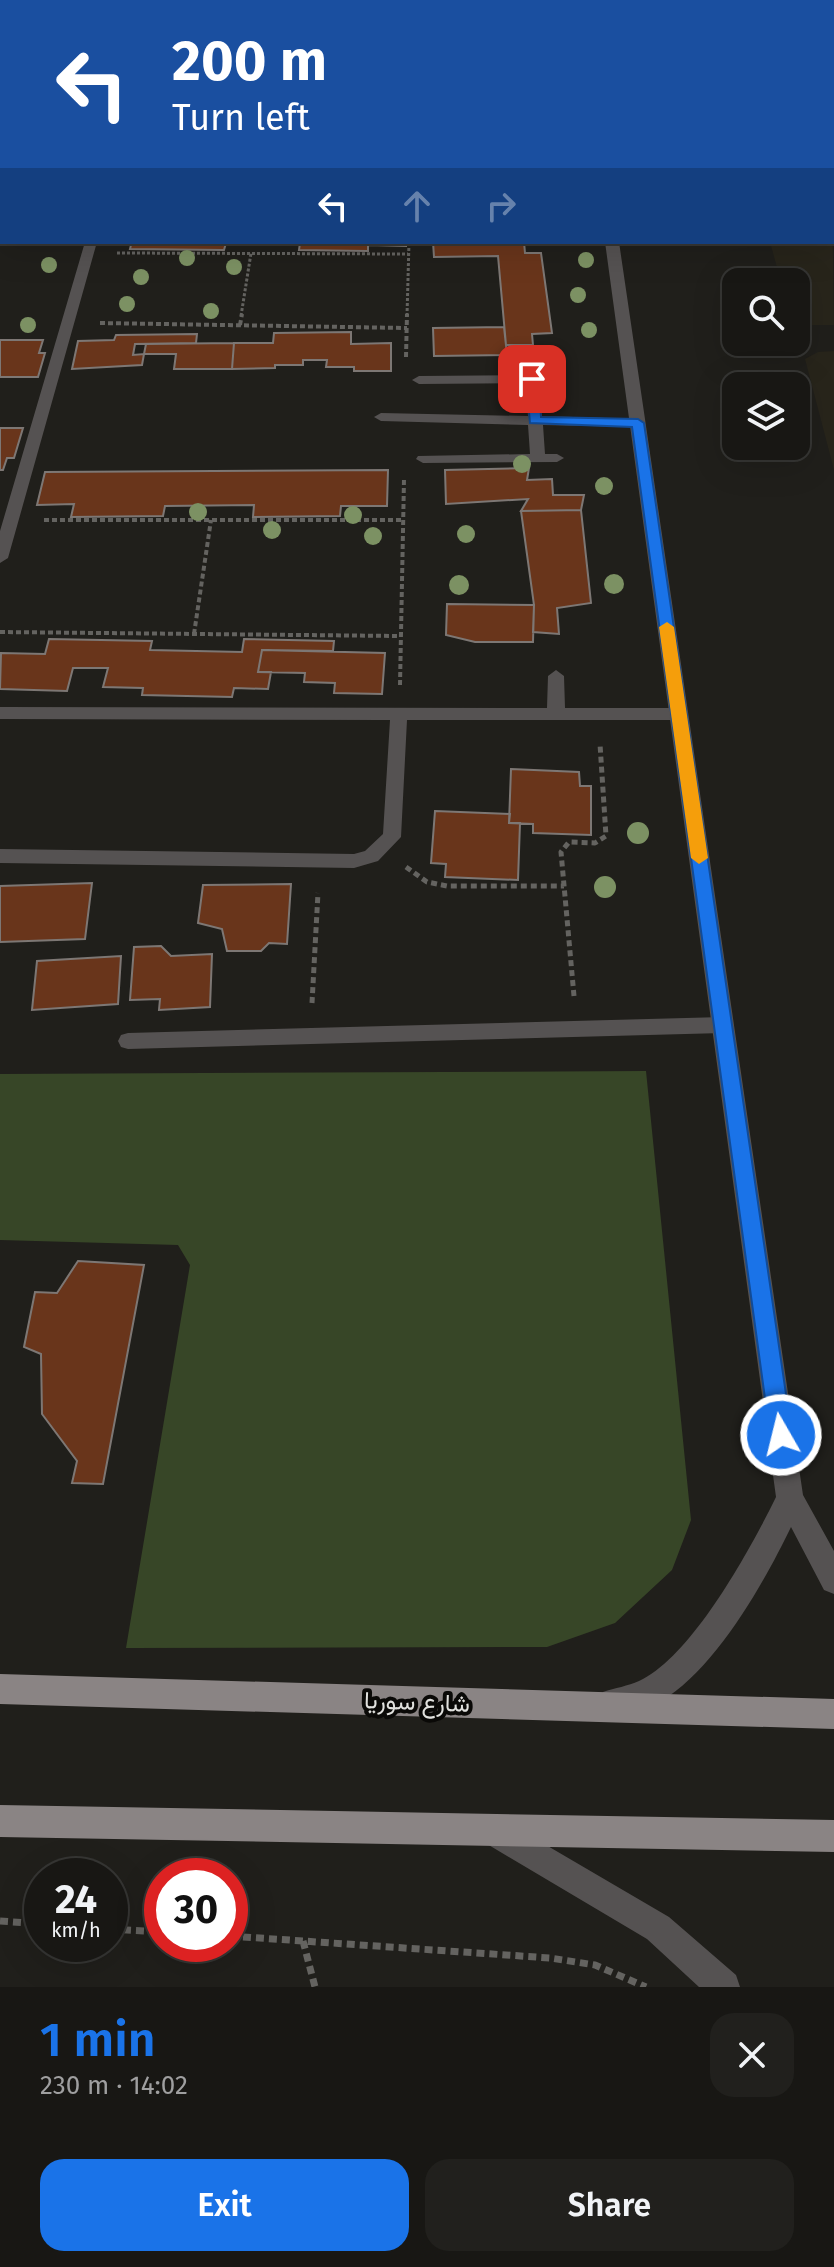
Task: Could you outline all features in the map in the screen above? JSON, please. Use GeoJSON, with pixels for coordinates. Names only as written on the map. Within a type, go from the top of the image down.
{"type":"FeatureCollection","features":[{"type":"Feature","properties":{"kind":"main road","name":"شارع سوريا"},"geometry":{"type":"LineString","coordinates":[[0,1689],[834,1714]]}},
{"type":"Feature","properties":{"kind":"main road"},"geometry":{"type":"LineString","coordinates":[[0,1821],[834,1836]]}},
{"type":"Feature","properties":{"kind":"street"},"geometry":{"type":"LineString","coordinates":[[612,244],[790,1498],[834,1580]]}},
{"type":"Feature","properties":{"kind":"street"},"geometry":{"type":"LineString","coordinates":[[600,1707],[653,1690],[697,1647],[735,1600],[766,1550],[790,1498]]}},
{"type":"Feature","properties":{"kind":"street"},"geometry":{"type":"LineString","coordinates":[[494,1830],[658,1928],[724,1987]]}},
{"type":"Feature","properties":{"kind":"lane"},"geometry":{"type":"LineString","coordinates":[[0,558],[89,247]]}},
{"type":"Feature","properties":{"kind":"lane"},"geometry":{"type":"LineString","coordinates":[[532,379],[538,458]]}},
{"type":"Feature","properties":{"kind":"lane"},"geometry":{"type":"LineString","coordinates":[[419,380],[559,379]]}},
{"type":"Feature","properties":{"kind":"lane"},"geometry":{"type":"LineString","coordinates":[[381,417],[638,423]]}},
{"type":"Feature","properties":{"kind":"lane"},"geometry":{"type":"LineString","coordinates":[[423,459],[557,458]]}},
{"type":"Feature","properties":{"kind":"lane"},"geometry":{"type":"LineString","coordinates":[[556,676],[556,714]]}},
{"type":"Feature","properties":{"kind":"lane"},"geometry":{"type":"LineString","coordinates":[[0,713],[679,714]]}},
{"type":"Feature","properties":{"kind":"lane"},"geometry":{"type":"LineString","coordinates":[[0,856],[354,861],[371,856],[384,848],[392,837],[395,825],[399,714]]}},
{"type":"Feature","properties":{"kind":"lane"},"geometry":{"type":"LineString","coordinates":[[128,1041],[723,1025]]}},
{"type":"Feature","properties":{"kind":"path"},"geometry":{"type":"LineString","coordinates":[[89,247],[251,253],[408,254]]}},
{"type":"Feature","properties":{"kind":"path"},"geometry":{"type":"LineString","coordinates":[[240,325],[251,253]]}},
{"type":"Feature","properties":{"kind":"path"},"geometry":{"type":"LineString","coordinates":[[68,323],[407,328]]}},
{"type":"Feature","properties":{"kind":"path"},"geometry":{"type":"LineString","coordinates":[[11,520],[403,520]]}},
{"type":"Feature","properties":{"kind":"path"},"geometry":{"type":"LineString","coordinates":[[194,634],[211,520]]}},
{"type":"Feature","properties":{"kind":"path"},"geometry":{"type":"LineString","coordinates":[[0,632],[400,636]]}},
{"type":"Feature","properties":{"kind":"path"},"geometry":{"type":"LineString","coordinates":[[577,1029],[561,852],[564,845],[600,842],[607,832],[597,714]]}},
{"type":"Feature","properties":{"kind":"path"},"geometry":{"type":"LineString","coordinates":[[384,848],[418,877],[438,885],[564,886]]}},
{"type":"Feature","properties":{"kind":"path"},"geometry":{"type":"LineString","coordinates":[[310,1036],[320,860]]}},
{"type":"Feature","properties":{"kind":"path"},"geometry":{"type":"LineString","coordinates":[[0,1921],[24,1923]]}},
{"type":"Feature","properties":{"kind":"path"},"geometry":{"type":"LineString","coordinates":[[248,1937],[550,1958],[595,1965],[646,1987]]}},
{"type":"Feature","properties":{"kind":"path"},"geometry":{"type":"LineString","coordinates":[[303,1941],[315,1987]]}},
{"type":"Feature","properties":{"kind":"shaded area"},"geometry":{"type":"Polygon","coordinates":[[[771,244],[833,244],[834,325],[810,325],[810,268],[777,268],[771,244]]]}},
{"type":"Feature","properties":{"kind":"shaded area"},"geometry":{"type":"Polygon","coordinates":[[[834,351],[834,470],[805,359],[818,352],[834,351]]]}},
{"type":"Feature","properties":{"kind":"green space"},"geometry":{"type":"Polygon","coordinates":[[[646,1071],[691,1520],[672,1570],[615,1623],[547,1647],[126,1648],[190,1265],[178,1245],[0,1240],[0,1074],[646,1071]]]}},
{"type":"Feature","properties":{"kind":"building"},"geometry":{"type":"Polygon","coordinates":[[[119,244],[226,244],[224,250],[130,249],[131,245],[119,244]]]}},
{"type":"Feature","properties":{"kind":"building"},"geometry":{"type":"Polygon","coordinates":[[[300,244],[406,244],[368,245],[368,251],[299,250],[300,244]]]}},
{"type":"Feature","properties":{"kind":"building"},"geometry":{"type":"Polygon","coordinates":[[[433,244],[524,244],[525,253],[541,253],[552,333],[532,334],[533,345],[506,345],[498,256],[434,257],[433,244]]]}},
{"type":"Feature","properties":{"kind":"building"},"geometry":{"type":"Polygon","coordinates":[[[504,327],[507,355],[434,356],[433,328],[504,327]]]}},
{"type":"Feature","properties":{"kind":"building"},"geometry":{"type":"Polygon","coordinates":[[[351,332],[351,344],[391,343],[391,371],[326,367],[327,360],[303,360],[303,365],[275,365],[275,368],[232,369],[234,343],[273,343],[274,333],[351,332]]]}},
{"type":"Feature","properties":{"kind":"building"},"geometry":{"type":"Polygon","coordinates":[[[197,334],[196,343],[135,344],[133,355],[144,354],[142,365],[72,369],[78,341],[114,340],[116,335],[197,334]]]}},
{"type":"Feature","properties":{"kind":"building"},"geometry":{"type":"Polygon","coordinates":[[[0,340],[43,340],[39,353],[45,353],[38,377],[0,377],[0,340]]]}},
{"type":"Feature","properties":{"kind":"building"},"geometry":{"type":"Polygon","coordinates":[[[234,343],[232,369],[174,369],[176,354],[144,354],[146,344],[234,343]]]}},
{"type":"Feature","properties":{"kind":"building"},"geometry":{"type":"Polygon","coordinates":[[[0,428],[23,428],[14,458],[7,458],[3,470],[0,470],[0,428]]]}},
{"type":"Feature","properties":{"kind":"building"},"geometry":{"type":"Polygon","coordinates":[[[529,468],[527,480],[552,479],[553,495],[584,495],[581,510],[521,511],[528,499],[446,504],[445,470],[529,468]]]}},
{"type":"Feature","properties":{"kind":"building"},"geometry":{"type":"Polygon","coordinates":[[[388,470],[387,506],[341,506],[340,516],[253,517],[254,505],[165,506],[163,516],[71,517],[74,504],[37,505],[45,472],[388,470]]]}},
{"type":"Feature","properties":{"kind":"building"},"geometry":{"type":"Polygon","coordinates":[[[581,510],[591,603],[557,608],[559,634],[533,632],[534,605],[521,511],[581,510]]]}},
{"type":"Feature","properties":{"kind":"building"},"geometry":{"type":"Polygon","coordinates":[[[447,604],[534,605],[533,642],[475,642],[446,635],[447,604]]]}},
{"type":"Feature","properties":{"kind":"building"},"geometry":{"type":"Polygon","coordinates":[[[49,639],[152,641],[150,650],[242,652],[244,639],[334,641],[333,651],[262,650],[258,672],[271,672],[268,689],[234,688],[232,697],[142,695],[143,688],[103,687],[108,668],[73,668],[67,691],[0,689],[1,653],[45,654],[49,639]]]}},
{"type":"Feature","properties":{"kind":"building"},"geometry":{"type":"Polygon","coordinates":[[[262,650],[385,653],[382,694],[334,693],[335,683],[304,682],[305,673],[258,672],[262,650]]]}},
{"type":"Feature","properties":{"kind":"building"},"geometry":{"type":"Polygon","coordinates":[[[511,769],[579,772],[580,786],[591,786],[591,835],[533,833],[533,824],[509,823],[511,769]]]}},
{"type":"Feature","properties":{"kind":"building"},"geometry":{"type":"Polygon","coordinates":[[[435,811],[510,814],[509,823],[520,823],[518,880],[445,877],[446,864],[431,863],[435,811]]]}},
{"type":"Feature","properties":{"kind":"building"},"geometry":{"type":"Polygon","coordinates":[[[92,883],[85,939],[0,942],[0,886],[92,883]]]}},
{"type":"Feature","properties":{"kind":"building"},"geometry":{"type":"Polygon","coordinates":[[[291,884],[287,944],[269,943],[261,951],[227,951],[222,929],[198,923],[203,885],[291,884]]]}},
{"type":"Feature","properties":{"kind":"building"},"geometry":{"type":"Polygon","coordinates":[[[161,946],[171,956],[212,954],[210,1007],[159,1010],[160,999],[130,1000],[134,947],[161,946]]]}},
{"type":"Feature","properties":{"kind":"building"},"geometry":{"type":"Polygon","coordinates":[[[121,956],[118,1004],[32,1010],[37,961],[121,956]]]}},
{"type":"Feature","properties":{"kind":"building"},"geometry":{"type":"Polygon","coordinates":[[[78,1261],[144,1265],[103,1484],[72,1483],[77,1461],[42,1414],[41,1354],[24,1347],[35,1292],[57,1293],[78,1261]]]}},
{"type":"Feature","properties":{"kind":"slow traffic"},"geometry":{"type":"LineString","coordinates":[[667,627],[699,858]]}},
{"type":"Feature","properties":{"kind":"route"},"geometry":{"type":"LineString","coordinates":[[532,379],[535,421],[638,423],[781,1435]]}}]}
